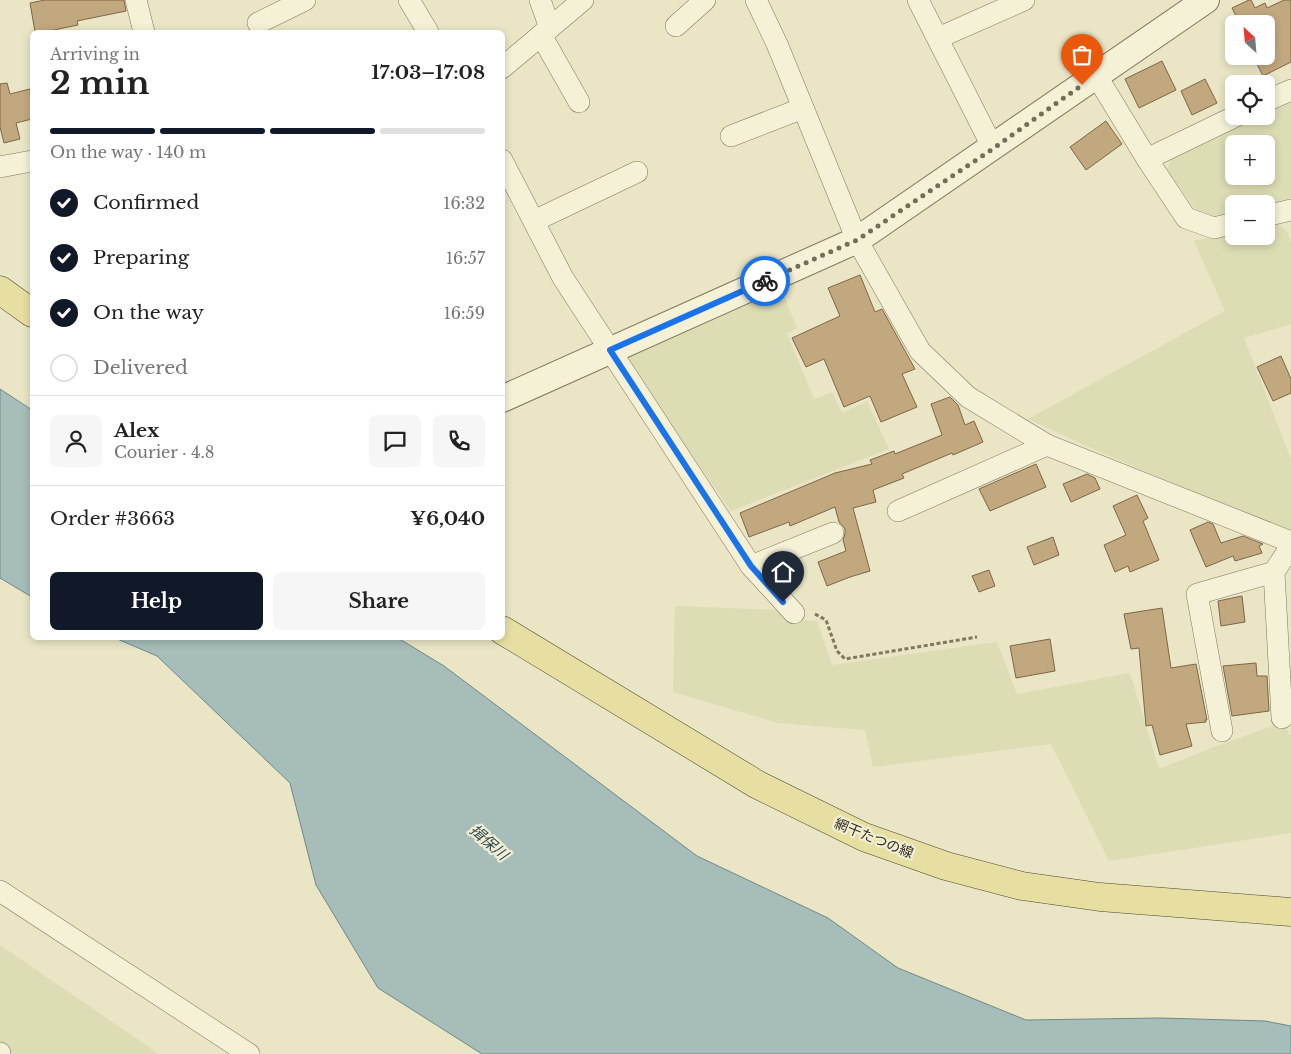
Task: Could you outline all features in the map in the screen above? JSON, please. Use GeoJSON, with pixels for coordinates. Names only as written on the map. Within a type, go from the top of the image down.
{"type":"FeatureCollection","features":[{"type":"Feature","properties":{"kind":"main road"},"geometry":{"type":"LineString","coordinates":[[0,290],[30,312]]}},
{"type":"Feature","properties":{"kind":"main road","name":"網干たつの線"},"geometry":{"type":"LineString","coordinates":[[505,632],[758,785],[864,837],[946,866],[1022,886],[1100,897],[1291,912]]}},
{"type":"Feature","properties":{"kind":"street"},"geometry":{"type":"LineString","coordinates":[[136,0],[144,30]]}},
{"type":"Feature","properties":{"kind":"street"},"geometry":{"type":"LineString","coordinates":[[258,23],[305,0]]}},
{"type":"Feature","properties":{"kind":"street"},"geometry":{"type":"LineString","coordinates":[[409,0],[427,30]]}},
{"type":"Feature","properties":{"kind":"street"},"geometry":{"type":"LineString","coordinates":[[540,0],[545,31],[579,102]]}},
{"type":"Feature","properties":{"kind":"street"},"geometry":{"type":"LineString","coordinates":[[505,65],[584,0]]}},
{"type":"Feature","properties":{"kind":"street"},"geometry":{"type":"LineString","coordinates":[[676,26],[705,0]]}},
{"type":"Feature","properties":{"kind":"street"},"geometry":{"type":"LineString","coordinates":[[756,0],[777,44],[857,240],[920,351],[968,397],[1047,445],[1291,542]]}},
{"type":"Feature","properties":{"kind":"street"},"geometry":{"type":"LineString","coordinates":[[918,0],[994,148]]}},
{"type":"Feature","properties":{"kind":"street"},"geometry":{"type":"LineString","coordinates":[[938,38],[1024,0]]}},
{"type":"Feature","properties":{"kind":"street"},"geometry":{"type":"LineString","coordinates":[[505,398],[857,240],[994,148],[1206,0]]}},
{"type":"Feature","properties":{"kind":"street"},"geometry":{"type":"LineString","coordinates":[[1096,75],[1147,159],[1186,218],[1214,228],[1225,225]]}},
{"type":"Feature","properties":{"kind":"street"},"geometry":{"type":"LineString","coordinates":[[1275,98],[1291,90]]}},
{"type":"Feature","properties":{"kind":"street"},"geometry":{"type":"LineString","coordinates":[[731,136],[803,108]]}},
{"type":"Feature","properties":{"kind":"street"},"geometry":{"type":"LineString","coordinates":[[1147,159],[1225,121]]}},
{"type":"Feature","properties":{"kind":"street"},"geometry":{"type":"LineString","coordinates":[[0,167],[30,161]]}},
{"type":"Feature","properties":{"kind":"street"},"geometry":{"type":"LineString","coordinates":[[505,166],[563,278],[751,566],[794,613]]}},
{"type":"Feature","properties":{"kind":"street"},"geometry":{"type":"LineString","coordinates":[[534,221],[637,172]]}},
{"type":"Feature","properties":{"kind":"street"},"geometry":{"type":"LineString","coordinates":[[1275,214],[1291,210]]}},
{"type":"Feature","properties":{"kind":"street"},"geometry":{"type":"LineString","coordinates":[[898,511],[1047,445]]}},
{"type":"Feature","properties":{"kind":"street"},"geometry":{"type":"LineString","coordinates":[[751,566],[833,533]]}},
{"type":"Feature","properties":{"kind":"street"},"geometry":{"type":"LineString","coordinates":[[1282,718],[1274,572],[1291,546]]}},
{"type":"Feature","properties":{"kind":"street"},"geometry":{"type":"LineString","coordinates":[[1222,731],[1198,594],[1274,572]]}},
{"type":"Feature","properties":{"kind":"street"},"geometry":{"type":"LineString","coordinates":[[0,891],[249,1054]]}},
{"type":"Feature","properties":{"kind":"path"},"geometry":{"type":"LineString","coordinates":[[794,613],[817,614],[826,620],[837,651],[845,659],[977,637]]}},
{"type":"Feature","properties":{"kind":"green space"},"geometry":{"type":"Polygon","coordinates":[[[1291,100],[1291,198],[1275,202],[1275,195],[1225,195],[1225,214],[1210,217],[1199,214],[1167,170],[1173,154],[1236,125],[1275,125],[1275,108],[1291,100]]]}},
{"type":"Feature","properties":{"kind":"green space"},"geometry":{"type":"Polygon","coordinates":[[[1275,223],[1287,231],[1291,242],[1291,324],[1244,338],[1291,459],[1291,530],[1184,488],[1028,419],[1225,311],[1194,241],[1225,234],[1225,245],[1275,245],[1275,223]]]}},
{"type":"Feature","properties":{"kind":"green space"},"geometry":{"type":"Polygon","coordinates":[[[781,289],[797,328],[787,334],[814,399],[832,392],[842,413],[867,401],[889,449],[731,511],[624,358],[781,289]]]}},
{"type":"Feature","properties":{"kind":"green space"},"geometry":{"type":"Polygon","coordinates":[[[675,606],[779,610],[787,620],[817,621],[832,665],[997,642],[1017,694],[1130,673],[1159,769],[1287,721],[1288,734],[1291,735],[1291,833],[1109,861],[1051,744],[873,767],[865,730],[778,723],[673,692],[675,606]]]}},
{"type":"Feature","properties":{"kind":"green space"},"geometry":{"type":"Polygon","coordinates":[[[0,945],[159,1054],[0,1054],[0,945]]]}},
{"type":"Feature","properties":{"kind":"water"},"geometry":{"type":"Polygon","coordinates":[[[0,389],[30,409],[30,596],[0,578],[0,389]]]}},
{"type":"Feature","properties":{"kind":"water","name":"揖保川"},"geometry":{"type":"Polygon","coordinates":[[[120,640],[401,640],[444,666],[697,856],[828,918],[898,968],[1026,1020],[1160,1018],[1265,1021],[1291,1026],[1291,1054],[482,1054],[378,988],[316,885],[290,783],[157,656],[120,640]]]}},
{"type":"Feature","properties":{"kind":"building"},"geometry":{"type":"Polygon","coordinates":[[[45,0],[124,0],[126,11],[77,21],[78,25],[54,30],[35,30],[30,3],[45,0]]]}},
{"type":"Feature","properties":{"kind":"building"},"geometry":{"type":"Polygon","coordinates":[[[1249,0],[1251,0],[1255,8],[1265,3],[1267,8],[1284,0],[1291,0],[1291,62],[1262,75],[1258,65],[1275,65],[1275,15],[1236,15],[1232,8],[1249,0]]]}},
{"type":"Feature","properties":{"kind":"building"},"geometry":{"type":"Polygon","coordinates":[[[1162,61],[1176,90],[1139,108],[1125,79],[1162,61]]]}},
{"type":"Feature","properties":{"kind":"building"},"geometry":{"type":"Polygon","coordinates":[[[1205,79],[1217,103],[1192,115],[1181,91],[1205,79]]]}},
{"type":"Feature","properties":{"kind":"building"},"geometry":{"type":"Polygon","coordinates":[[[7,83],[10,94],[30,89],[30,120],[16,123],[20,139],[4,143],[0,127],[0,84],[7,83]]]}},
{"type":"Feature","properties":{"kind":"building"},"geometry":{"type":"Polygon","coordinates":[[[1106,121],[1122,144],[1086,170],[1070,147],[1106,121]]]}},
{"type":"Feature","properties":{"kind":"building"},"geometry":{"type":"Polygon","coordinates":[[[860,275],[875,312],[882,309],[915,369],[902,374],[917,407],[881,422],[870,396],[844,407],[824,359],[806,367],[792,338],[840,316],[828,288],[860,275]]]}},
{"type":"Feature","properties":{"kind":"building"},"geometry":{"type":"Polygon","coordinates":[[[1281,356],[1291,379],[1291,393],[1273,401],[1257,367],[1281,356]]]}},
{"type":"Feature","properties":{"kind":"building"},"geometry":{"type":"Polygon","coordinates":[[[950,397],[958,405],[965,425],[974,421],[983,442],[902,474],[904,478],[873,490],[876,502],[853,508],[870,571],[827,586],[818,562],[846,551],[843,540],[845,529],[839,522],[835,507],[790,526],[789,522],[749,537],[740,513],[835,473],[872,464],[870,460],[894,451],[895,454],[942,435],[931,404],[950,397]]]}},
{"type":"Feature","properties":{"kind":"building"},"geometry":{"type":"Polygon","coordinates":[[[1036,464],[1046,487],[990,511],[979,489],[1036,464]]]}},
{"type":"Feature","properties":{"kind":"building"},"geometry":{"type":"Polygon","coordinates":[[[1087,474],[1095,478],[1100,489],[1071,502],[1063,484],[1087,474]]]}},
{"type":"Feature","properties":{"kind":"building"},"geometry":{"type":"Polygon","coordinates":[[[1137,495],[1148,518],[1143,521],[1159,560],[1130,572],[1128,566],[1115,572],[1104,545],[1126,535],[1113,506],[1137,495]]]}},
{"type":"Feature","properties":{"kind":"building"},"geometry":{"type":"Polygon","coordinates":[[[1208,522],[1213,524],[1221,543],[1243,536],[1263,544],[1259,546],[1262,553],[1235,561],[1233,556],[1206,567],[1190,530],[1208,522]]]}},
{"type":"Feature","properties":{"kind":"building"},"geometry":{"type":"Polygon","coordinates":[[[1053,537],[1059,555],[1034,565],[1027,547],[1053,537]]]}},
{"type":"Feature","properties":{"kind":"building"},"geometry":{"type":"Polygon","coordinates":[[[989,570],[995,586],[979,592],[972,576],[989,570]]]}},
{"type":"Feature","properties":{"kind":"building"},"geometry":{"type":"Polygon","coordinates":[[[1242,596],[1245,622],[1221,626],[1218,601],[1242,596]]]}},
{"type":"Feature","properties":{"kind":"building"},"geometry":{"type":"Polygon","coordinates":[[[1162,608],[1171,668],[1196,664],[1207,720],[1205,720],[1206,722],[1186,724],[1192,746],[1160,755],[1152,725],[1146,726],[1139,648],[1131,649],[1124,614],[1162,608]]]}},
{"type":"Feature","properties":{"kind":"building"},"geometry":{"type":"Polygon","coordinates":[[[1050,639],[1055,671],[1016,678],[1010,646],[1050,639]]]}},
{"type":"Feature","properties":{"kind":"building"},"geometry":{"type":"Polygon","coordinates":[[[1256,663],[1257,676],[1267,676],[1269,711],[1232,716],[1223,666],[1256,663]]]}},
{"type":"Feature","properties":{"kind":"way so far"},"geometry":{"type":"LineString","coordinates":[[765,281],[857,240],[994,148],[1082,85]]}},
{"type":"Feature","properties":{"kind":"route"},"geometry":{"type":"LineString","coordinates":[[765,281],[610,350],[751,566],[783,602]]}}]}
